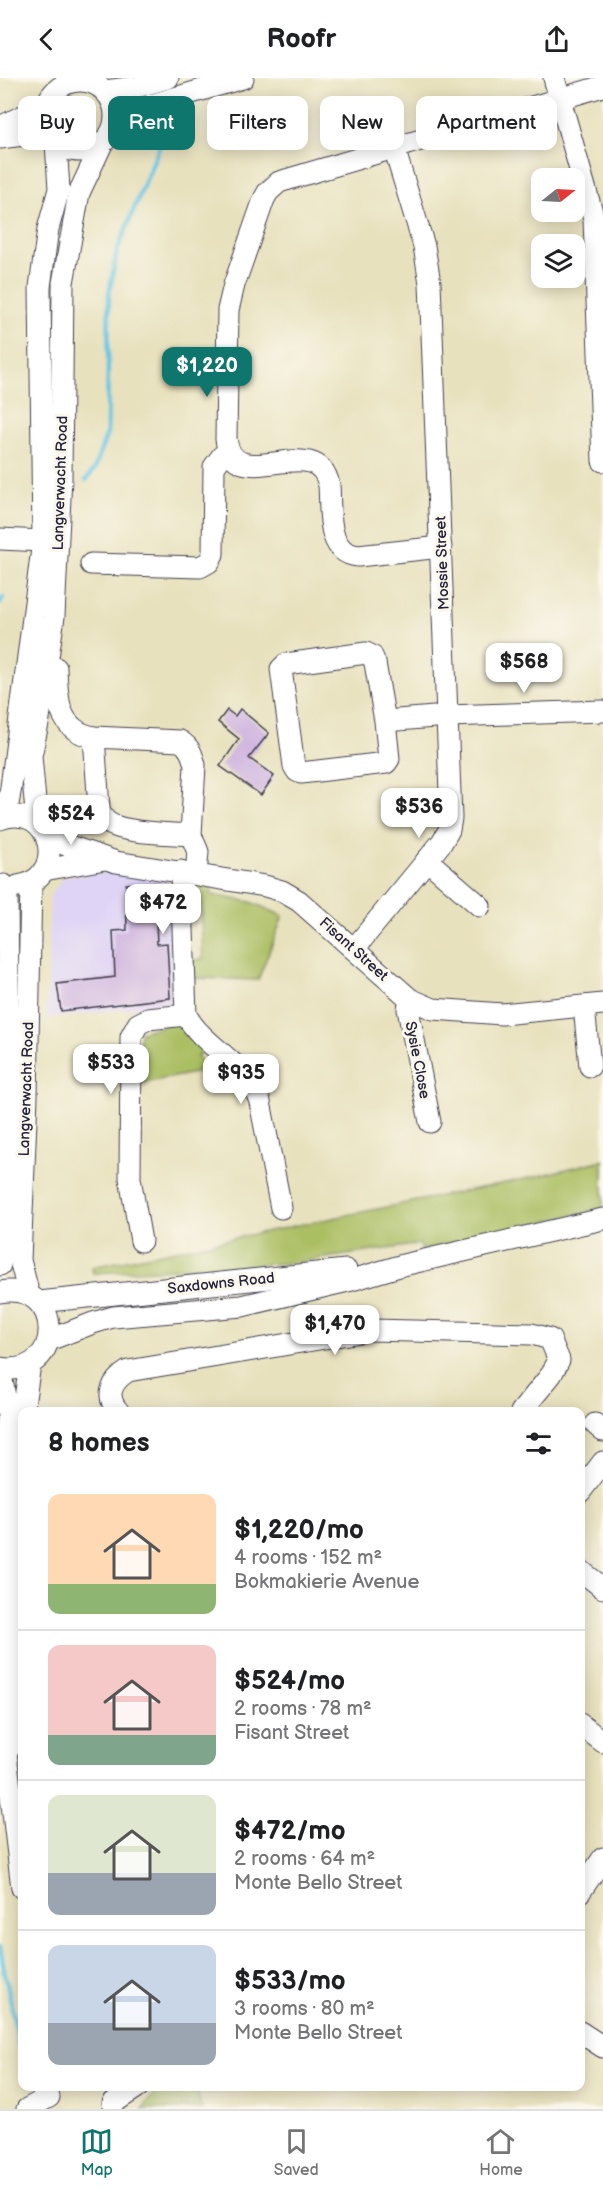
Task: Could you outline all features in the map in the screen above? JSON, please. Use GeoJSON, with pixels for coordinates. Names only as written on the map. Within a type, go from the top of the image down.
{"type":"FeatureCollection","features":[{"type":"Feature","properties":{"kind":"street"},"geometry":{"type":"LineString","coordinates":[[0,128],[53,91],[72,82],[136,87],[168,78]]}},
{"type":"Feature","properties":{"kind":"street"},"geometry":{"type":"LineString","coordinates":[[181,96],[243,78]]}},
{"type":"Feature","properties":{"kind":"street"},"geometry":{"type":"LineString","coordinates":[[554,78],[593,210],[599,246],[603,461]]}},
{"type":"Feature","properties":{"kind":"street"},"geometry":{"type":"LineString","coordinates":[[99,85],[108,98]]}},
{"type":"Feature","properties":{"kind":"street"},"geometry":{"type":"LineString","coordinates":[[404,145],[603,86]]}},
{"type":"Feature","properties":{"kind":"street"},"geometry":{"type":"LineString","coordinates":[[0,138],[18,136]]}},
{"type":"Feature","properties":{"kind":"street"},"geometry":{"type":"LineString","coordinates":[[96,149],[108,138]]}},
{"type":"Feature","properties":{"kind":"street","name":"Langverwacht Road"},"geometry":{"type":"LineString","coordinates":[[49,1340],[49,1320],[34,1298],[20,1260],[27,1096],[29,895],[50,852],[42,829],[31,756],[39,719],[54,616],[61,478],[63,284],[79,193],[101,146]]}},
{"type":"Feature","properties":{"kind":"street","name":"Langverwacht Road"},"geometry":{"type":"LineString","coordinates":[[0,817],[8,804],[11,787],[43,541],[40,287],[48,229],[59,189],[55,150]]}},
{"type":"Feature","properties":{"kind":"street"},"geometry":{"type":"LineString","coordinates":[[69,150],[78,152],[94,150]]}},
{"type":"Feature","properties":{"kind":"street"},"geometry":{"type":"LineString","coordinates":[[387,150],[285,180],[274,186],[264,199],[234,285],[228,310],[226,439],[229,451],[238,461],[249,465],[303,460],[319,467],[329,485],[335,541],[347,554],[358,556],[441,547]]}},
{"type":"Feature","properties":{"kind":"street","name":"Mossie Street"},"geometry":{"type":"LineString","coordinates":[[354,949],[446,836],[450,824],[430,283],[424,246],[395,150]]}},
{"type":"Feature","properties":{"kind":"street"},"geometry":{"type":"LineString","coordinates":[[92,564],[200,567],[209,562],[213,554],[214,468],[222,456],[229,451]]}},
{"type":"Feature","properties":{"kind":"street"},"geometry":{"type":"LineString","coordinates":[[0,539],[43,541]]}},
{"type":"Feature","properties":{"kind":"street"},"geometry":{"type":"LineString","coordinates":[[54,616],[58,704],[65,719],[76,731],[84,736],[94,737],[180,741],[187,745],[192,754],[195,765],[191,835],[198,852],[188,872],[186,1015],[192,1027],[245,1075],[255,1088],[260,1102],[281,1208]]}},
{"type":"Feature","properties":{"kind":"street"},"geometry":{"type":"LineString","coordinates":[[366,653],[372,656],[375,663],[385,721],[389,759],[386,763],[302,773],[294,766],[281,669],[286,664],[366,653]]}},
{"type":"Feature","properties":{"kind":"street"},"geometry":{"type":"LineString","coordinates":[[385,721],[447,716],[603,711]]}},
{"type":"Feature","properties":{"kind":"street"},"geometry":{"type":"LineString","coordinates":[[94,737],[99,808],[107,823],[121,828],[191,835]]}},
{"type":"Feature","properties":{"kind":"street","name":"Fisant Street"},"geometry":{"type":"LineString","coordinates":[[0,817],[16,815],[25,817],[66,845],[106,859],[188,872],[282,891],[299,901],[410,999],[433,1009],[502,1014],[594,1006]]}},
{"type":"Feature","properties":{"kind":"street","name":"Fisant Street"},"geometry":{"type":"LineString","coordinates":[[2,884],[13,886],[38,876],[106,859]]}},
{"type":"Feature","properties":{"kind":"street"},"geometry":{"type":"LineString","coordinates":[[427,860],[480,906]]}},
{"type":"Feature","properties":{"kind":"street","name":"Langverwacht Road"},"geometry":{"type":"LineString","coordinates":[[0,1265],[7,1175],[9,1057],[7,910],[2,884]]}},
{"type":"Feature","properties":{"kind":"street","name":"Sysie Close"},"geometry":{"type":"LineString","coordinates":[[410,999],[408,1009],[430,1122]]}},
{"type":"Feature","properties":{"kind":"street"},"geometry":{"type":"LineString","coordinates":[[590,1066],[594,1006]]}},
{"type":"Feature","properties":{"kind":"street"},"geometry":{"type":"LineString","coordinates":[[141,1241],[129,1178],[131,1037],[138,1024],[148,1019],[186,1015]]}},
{"type":"Feature","properties":{"kind":"street","name":"Saxdowns Road"},"geometry":{"type":"LineString","coordinates":[[49,1340],[113,1317],[242,1306],[352,1280],[403,1265],[603,1219]]}},
{"type":"Feature","properties":{"kind":"street","name":"Saxdowns Road"},"geometry":{"type":"LineString","coordinates":[[0,1292],[11,1290],[34,1298],[403,1265]]}},
{"type":"Feature","properties":{"kind":"street"},"geometry":{"type":"LineString","coordinates":[[116,1407],[110,1399],[112,1387],[118,1377],[128,1371],[372,1330],[532,1334],[550,1339],[559,1360],[551,1375],[525,1407]]}},
{"type":"Feature","properties":{"kind":"street"},"geometry":{"type":"LineString","coordinates":[[18,1856],[6,1764],[2,1699],[1,1588],[8,1415],[0,1368],[21,1368],[30,1364],[45,1350],[49,1340]]}},
{"type":"Feature","properties":{"kind":"street"},"geometry":{"type":"LineString","coordinates":[[24,1407],[30,1364]]}},
{"type":"Feature","properties":{"kind":"street"},"geometry":{"type":"LineString","coordinates":[[585,1485],[603,1462]]}},
{"type":"Feature","properties":{"kind":"street"},"geometry":{"type":"LineString","coordinates":[[585,1574],[603,1588]]}},
{"type":"Feature","properties":{"kind":"street"},"geometry":{"type":"LineString","coordinates":[[585,1728],[603,1742]]}},
{"type":"Feature","properties":{"kind":"street"},"geometry":{"type":"LineString","coordinates":[[585,1885],[603,1858]]}},
{"type":"Feature","properties":{"kind":"street"},"geometry":{"type":"LineString","coordinates":[[585,2035],[603,2047]]}},
{"type":"Feature","properties":{"kind":"street"},"geometry":{"type":"LineString","coordinates":[[111,2099],[128,2091]]}},
{"type":"Feature","properties":{"kind":"street"},"geometry":{"type":"LineString","coordinates":[[27,2109],[51,2097]]}},
{"type":"Feature","properties":{"kind":"shaded area"},"geometry":{"type":"Polygon","coordinates":[[[132,871],[162,875],[171,884],[177,997],[170,998],[170,1004],[47,1018],[50,895],[65,876],[132,871]]]}},
{"type":"Feature","properties":{"kind":"green space"},"geometry":{"type":"Polygon","coordinates":[[[203,883],[212,884],[211,895],[251,902],[283,916],[258,980],[192,978],[192,960],[203,959],[200,900],[190,900],[194,886],[203,883]]]}},
{"type":"Feature","properties":{"kind":"green space"},"geometry":{"type":"Polygon","coordinates":[[[176,1022],[205,1048],[197,1057],[209,1068],[218,1060],[226,1067],[137,1084],[140,1032],[176,1022]]]}},
{"type":"Feature","properties":{"kind":"green space"},"geometry":{"type":"Polygon","coordinates":[[[603,1160],[603,1208],[421,1250],[420,1244],[292,1263],[93,1273],[92,1267],[534,1177],[603,1160]]]}},
{"type":"Feature","properties":{"kind":"green space"},"geometry":{"type":"Polygon","coordinates":[[[159,2091],[197,2091],[202,2109],[142,2109],[159,2091]]]}},
{"type":"Feature","properties":{"kind":"building"},"geometry":{"type":"Polygon","coordinates":[[[240,709],[269,733],[249,758],[274,776],[261,795],[220,766],[239,739],[218,722],[227,710],[235,716],[240,709]]]}},
{"type":"Feature","properties":{"kind":"building"},"geometry":{"type":"Polygon","coordinates":[[[155,883],[161,886],[161,897],[155,898],[157,944],[167,943],[170,998],[61,1011],[57,984],[115,977],[113,931],[127,930],[126,884],[155,883]]]}},
{"type":"Feature","properties":{"kind":"waterway"},"geometry":{"type":"LineString","coordinates":[[86,480],[94,470],[107,433],[109,294],[117,251],[158,150]]}},
{"type":"Feature","properties":{"kind":"waterway"},"geometry":{"type":"LineString","coordinates":[[0,604],[3,597]]}},
{"type":"Feature","properties":{"kind":"waterway"},"geometry":{"type":"LineString","coordinates":[[0,1948],[18,2039]]}}]}
